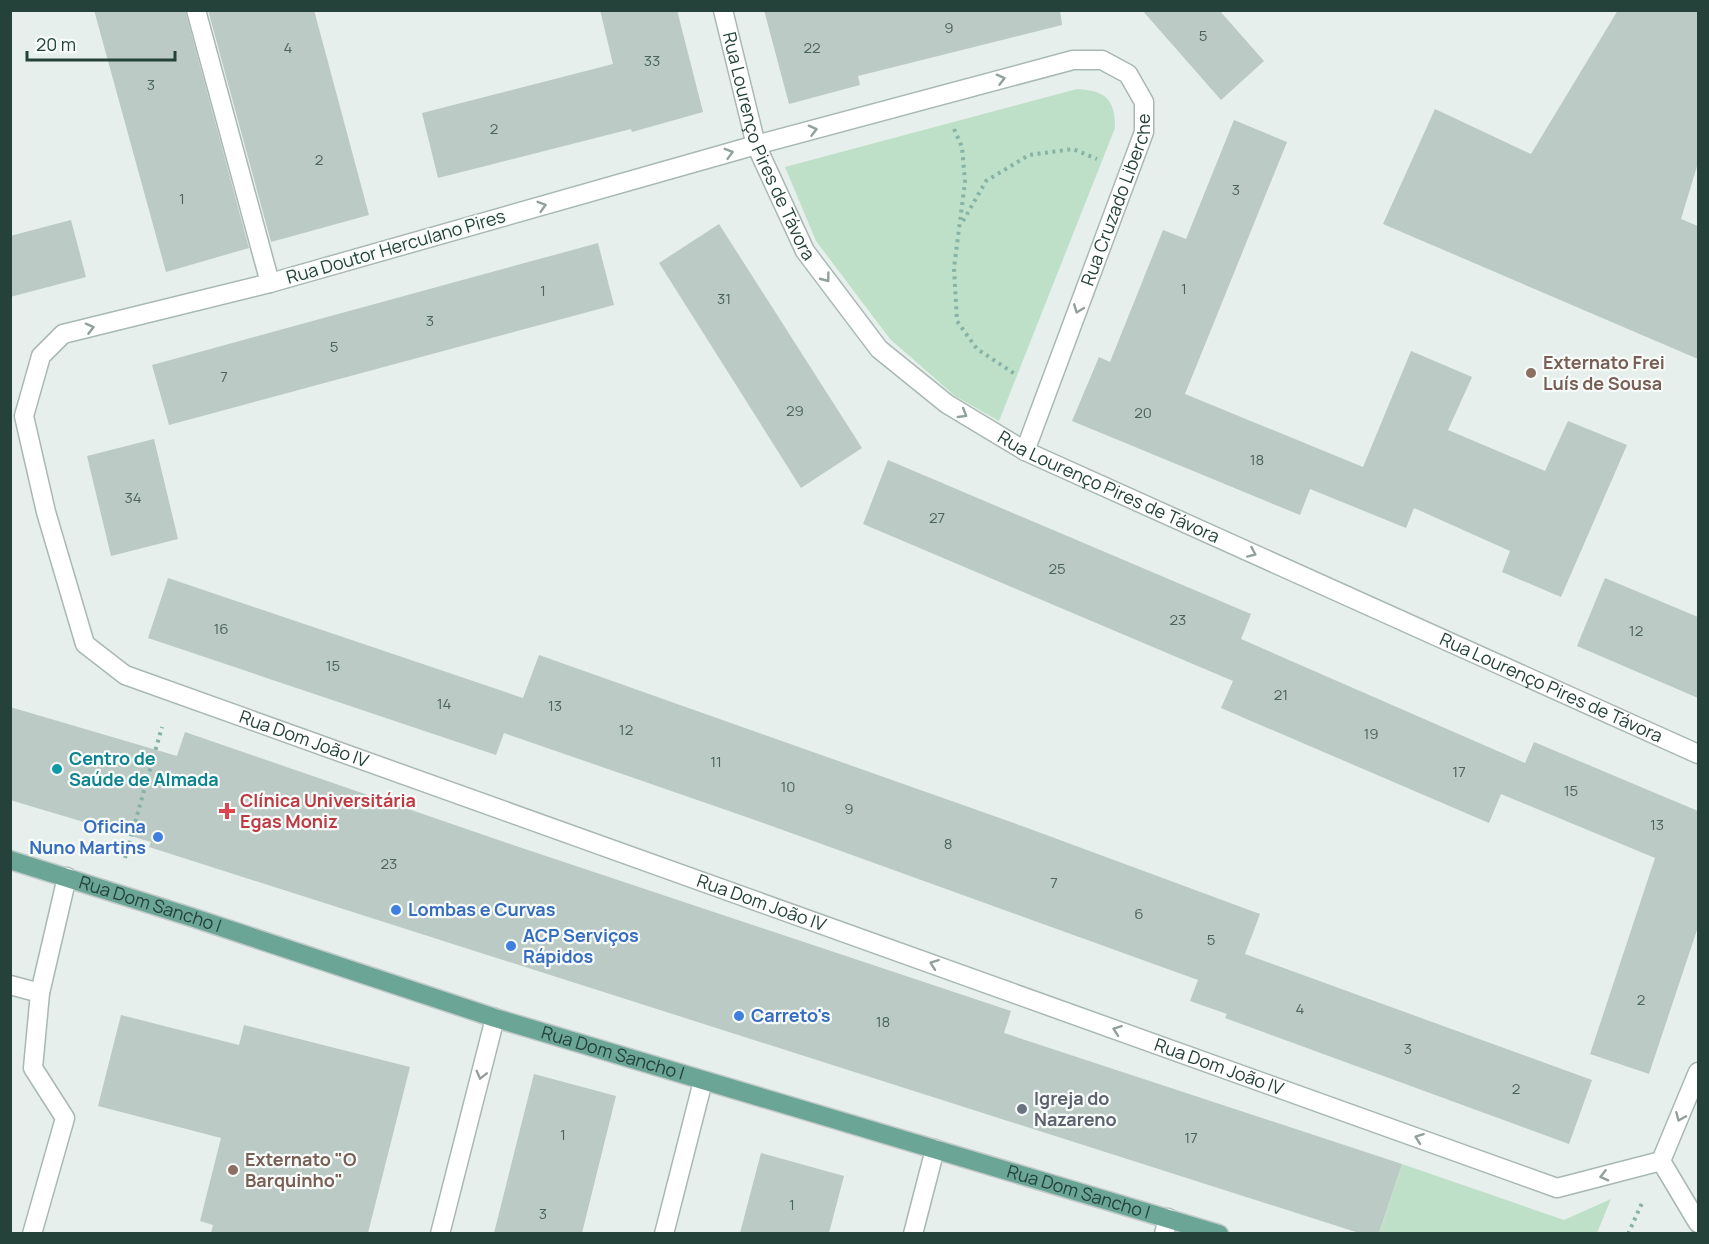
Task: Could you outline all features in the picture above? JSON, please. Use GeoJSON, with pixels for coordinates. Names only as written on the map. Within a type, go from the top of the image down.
{"type":"FeatureCollection","features":[{"type":"Feature","properties":{"kind":"main road","name":"Rua Dom Sancho I"},"geometry":{"type":"LineString","coordinates":[[10,860],[495,1018],[935,1149],[1166,1226],[1219,1233]]}},
{"type":"Feature","properties":{"kind":"street"},"geometry":{"type":"LineString","coordinates":[[196,10],[270,283]]}},
{"type":"Feature","properties":{"kind":"street","name":"Rua Lourenço Pires de Távora"},"geometry":{"type":"LineString","coordinates":[[723,10],[756,145],[805,251],[879,349],[947,404],[1025,451],[1698,754]]}},
{"type":"Feature","properties":{"kind":"street","name":"Rua Cruzado Liberche"},"geometry":{"type":"LineString","coordinates":[[756,145],[1074,60],[1102,60],[1128,74],[1144,102],[1144,132],[1025,451]]}},
{"type":"Feature","properties":{"kind":"street","name":"Rua Doutor Herculano Pires"},"geometry":{"type":"LineString","coordinates":[[41,356],[63,334],[270,283],[756,145]]}},
{"type":"Feature","properties":{"kind":"street","name":"Rua Dom João IV"},"geometry":{"type":"LineString","coordinates":[[41,356],[24,416],[46,512],[85,644],[125,675],[1557,1188],[1661,1161]]}},
{"type":"Feature","properties":{"kind":"street"},"geometry":{"type":"LineString","coordinates":[[32,1233],[65,1118],[33,1068],[40,993],[67,877]]}},
{"type":"Feature","properties":{"kind":"street"},"geometry":{"type":"LineString","coordinates":[[10,985],[40,993]]}},
{"type":"Feature","properties":{"kind":"street"},"geometry":{"type":"LineString","coordinates":[[441,1233],[495,1018]]}},
{"type":"Feature","properties":{"kind":"street"},"geometry":{"type":"LineString","coordinates":[[1698,1072],[1661,1161],[1698,1223]]}},
{"type":"Feature","properties":{"kind":"street"},"geometry":{"type":"LineString","coordinates":[[664,1233],[703,1081]]}},
{"type":"Feature","properties":{"kind":"street"},"geometry":{"type":"LineString","coordinates":[[913,1233],[935,1149]]}},
{"type":"Feature","properties":{"kind":"path"},"geometry":{"type":"LineString","coordinates":[[952,122],[962,147],[965,182],[954,268],[957,321],[977,349],[1018,376]]}},
{"type":"Feature","properties":{"kind":"path"},"geometry":{"type":"LineString","coordinates":[[961,224],[986,181],[1029,154],[1072,149],[1102,162]]}},
{"type":"Feature","properties":{"kind":"path"},"geometry":{"type":"LineString","coordinates":[[115,893],[172,692]]}},
{"type":"Feature","properties":{"kind":"green space"},"geometry":{"type":"Polygon","coordinates":[[[1077,89],[1095,92],[1107,98],[1113,110],[1115,128],[999,421],[955,396],[890,339],[816,241],[785,167],[1077,89]]]}},
{"type":"Feature","properties":{"kind":"green space"},"geometry":{"type":"Polygon","coordinates":[[[1402,1164],[1564,1220],[1611,1199],[1597,1233],[1379,1234],[1402,1164]]]}},
{"type":"Feature","properties":{"kind":"building"},"geometry":{"type":"Polygon","coordinates":[[[94,10],[185,10],[249,248],[166,272],[94,10]]]}},
{"type":"Feature","properties":{"kind":"building"},"geometry":{"type":"Polygon","coordinates":[[[208,10],[314,10],[369,215],[271,242],[208,10]]]}},
{"type":"Feature","properties":{"kind":"building"},"geometry":{"type":"Polygon","coordinates":[[[600,10],[677,10],[703,112],[632,132],[631,129],[438,178],[422,113],[613,64],[600,10]]]}},
{"type":"Feature","properties":{"kind":"building"},"geometry":{"type":"Polygon","coordinates":[[[764,10],[1060,10],[1062,25],[858,76],[860,85],[789,104],[764,10]]]}},
{"type":"Feature","properties":{"kind":"building"},"geometry":{"type":"Polygon","coordinates":[[[1142,10],[1219,10],[1264,61],[1221,100],[1142,10]]]}},
{"type":"Feature","properties":{"kind":"building"},"geometry":{"type":"Polygon","coordinates":[[[1618,10],[1698,10],[1698,163],[1681,219],[1698,226],[1698,359],[1383,224],[1435,109],[1531,154],[1618,10]]]}},
{"type":"Feature","properties":{"kind":"building"},"geometry":{"type":"Polygon","coordinates":[[[1234,120],[1287,142],[1185,394],[1363,467],[1411,351],[1472,377],[1448,430],[1545,471],[1568,421],[1627,445],[1561,597],[1502,572],[1510,551],[1414,508],[1406,528],[1310,489],[1300,515],[1072,421],[1099,357],[1110,362],[1163,230],[1186,239],[1234,120]]]}},
{"type":"Feature","properties":{"kind":"building"},"geometry":{"type":"Polygon","coordinates":[[[71,220],[86,277],[10,297],[10,236],[71,220]]]}},
{"type":"Feature","properties":{"kind":"building"},"geometry":{"type":"Polygon","coordinates":[[[719,224],[862,448],[801,488],[659,263],[719,224]]]}},
{"type":"Feature","properties":{"kind":"building"},"geometry":{"type":"Polygon","coordinates":[[[598,243],[614,305],[169,425],[152,365],[598,243]]]}},
{"type":"Feature","properties":{"kind":"building"},"geometry":{"type":"Polygon","coordinates":[[[154,439],[178,539],[111,556],[87,456],[154,439]]]}},
{"type":"Feature","properties":{"kind":"building"},"geometry":{"type":"Polygon","coordinates":[[[888,460],[1251,614],[1241,639],[1525,763],[1534,742],[1698,811],[1698,927],[1649,1074],[1590,1054],[1655,858],[1501,794],[1489,823],[1221,708],[1233,681],[863,524],[888,460]]]}},
{"type":"Feature","properties":{"kind":"building"},"geometry":{"type":"Polygon","coordinates":[[[168,578],[523,698],[539,655],[1022,826],[1260,914],[1245,954],[1592,1080],[1569,1144],[1225,1018],[1227,1014],[1190,1001],[1198,980],[752,819],[504,733],[496,755],[148,638],[168,578]]]}},
{"type":"Feature","properties":{"kind":"building"},"geometry":{"type":"Polygon","coordinates":[[[1605,578],[1698,617],[1698,698],[1577,646],[1605,578]]]}},
{"type":"Feature","properties":{"kind":"building"},"geometry":{"type":"Polygon","coordinates":[[[10,707],[177,756],[185,732],[516,846],[1011,1011],[1004,1033],[1402,1164],[1379,1233],[1359,1233],[149,847],[151,842],[10,800],[10,707]]]}},
{"type":"Feature","properties":{"kind":"building","name":"Externato \"O Barquinho\""},"geometry":{"type":"Polygon","coordinates":[[[121,1015],[239,1045],[244,1025],[410,1067],[368,1233],[211,1233],[213,1225],[200,1221],[221,1138],[98,1106],[121,1015]]]}},
{"type":"Feature","properties":{"kind":"building"},"geometry":{"type":"Polygon","coordinates":[[[534,1074],[616,1096],[582,1233],[494,1233],[534,1074]]]}},
{"type":"Feature","properties":{"kind":"building"},"geometry":{"type":"Polygon","coordinates":[[[761,1153],[844,1176],[829,1233],[740,1233],[761,1153]]]}},
{"type":"Feature","properties":{"kind":"place","name":"Externato Frei Luís de Sousa"},"geometry":{"type":"Point","coordinates":[1531,373]}},
{"type":"Feature","properties":{"kind":"place","name":"Centro de Saúde de Almada"},"geometry":{"type":"Point","coordinates":[57,769]}},
{"type":"Feature","properties":{"kind":"place","name":"Clínica Universitária Egas Moniz"},"geometry":{"type":"Point","coordinates":[227,811]}},
{"type":"Feature","properties":{"kind":"place","name":"Oficina Nuno Martins"},"geometry":{"type":"Point","coordinates":[158,837]}},
{"type":"Feature","properties":{"kind":"place","name":"Lombas e Curvas"},"geometry":{"type":"Point","coordinates":[396,910]}},
{"type":"Feature","properties":{"kind":"place","name":"ACP Serviços Rápidos"},"geometry":{"type":"Point","coordinates":[511,946]}},
{"type":"Feature","properties":{"kind":"place","name":"Carreto's"},"geometry":{"type":"Point","coordinates":[739,1016]}},
{"type":"Feature","properties":{"kind":"place","name":"Igreja do Nazareno"},"geometry":{"type":"Point","coordinates":[1022,1109]}},
{"type":"Feature","properties":{"kind":"place","name":"Externato \"O Barquinho\""},"geometry":{"type":"Point","coordinates":[233,1170]}}]}
